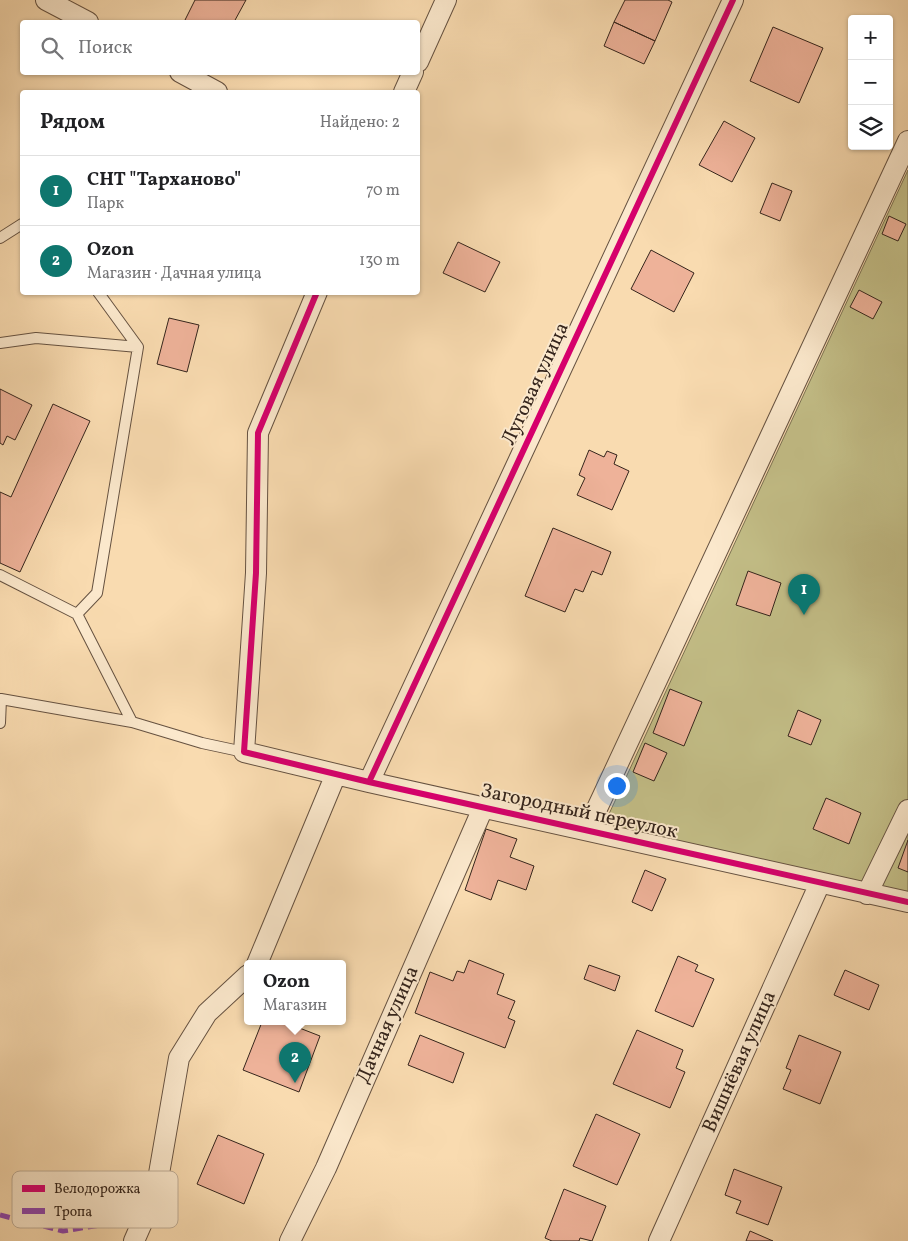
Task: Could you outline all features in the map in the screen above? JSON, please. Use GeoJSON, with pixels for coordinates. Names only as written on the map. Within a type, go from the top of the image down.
{"type":"FeatureCollection","features":[{"type":"Feature","properties":{"kind":"street"},"geometry":{"type":"LineString","coordinates":[[46,0],[84,20]]}},
{"type":"Feature","properties":{"kind":"street"},"geometry":{"type":"LineString","coordinates":[[420,58],[446,0]]}},
{"type":"Feature","properties":{"kind":"street","name":"Луговая улица"},"geometry":{"type":"LineString","coordinates":[[368,782],[733,0]]}},
{"type":"Feature","properties":{"kind":"street"},"geometry":{"type":"LineString","coordinates":[[186,75],[213,90]]}},
{"type":"Feature","properties":{"kind":"street"},"geometry":{"type":"LineString","coordinates":[[405,90],[412,75]]}},
{"type":"Feature","properties":{"kind":"street"},"geometry":{"type":"LineString","coordinates":[[587,830],[908,141]]}},
{"type":"Feature","properties":{"kind":"street"},"geometry":{"type":"LineString","coordinates":[[244,752],[256,573],[258,433],[316,295]]}},
{"type":"Feature","properties":{"kind":"street","name":"Загородный переулок"},"geometry":{"type":"LineString","coordinates":[[244,752],[368,782],[908,902]]}},
{"type":"Feature","properties":{"kind":"street"},"geometry":{"type":"LineString","coordinates":[[259,960],[336,774]]}},
{"type":"Feature","properties":{"kind":"street","name":"Дачная улица"},"geometry":{"type":"LineString","coordinates":[[290,1241],[330,1159],[484,808]]}},
{"type":"Feature","properties":{"kind":"street"},"geometry":{"type":"LineString","coordinates":[[868,894],[908,810]]}},
{"type":"Feature","properties":{"kind":"street","name":"Вишнёвая улица"},"geometry":{"type":"LineString","coordinates":[[659,1241],[820,883]]}},
{"type":"Feature","properties":{"kind":"street"},"geometry":{"type":"LineString","coordinates":[[159,1171],[179,1058],[206,1013],[244,980]]}},
{"type":"Feature","properties":{"kind":"street"},"geometry":{"type":"LineString","coordinates":[[134,1241],[140,1228]]}},
{"type":"Feature","properties":{"kind":"lane"},"geometry":{"type":"LineString","coordinates":[[0,238],[20,225]]}},
{"type":"Feature","properties":{"kind":"lane"},"geometry":{"type":"LineString","coordinates":[[77,614],[97,593],[138,347],[100,295]]}},
{"type":"Feature","properties":{"kind":"lane"},"geometry":{"type":"LineString","coordinates":[[0,343],[36,338],[138,347]]}},
{"type":"Feature","properties":{"kind":"lane"},"geometry":{"type":"LineString","coordinates":[[0,575],[77,614],[132,722]]}},
{"type":"Feature","properties":{"kind":"lane"},"geometry":{"type":"LineString","coordinates":[[0,723],[0,698],[132,722],[244,752]]}},
{"type":"Feature","properties":{"kind":"shaded area"},"geometry":{"type":"Polygon","coordinates":[[[908,170],[908,897],[602,829],[908,170]]]}},
{"type":"Feature","properties":{"kind":"building"},"geometry":{"type":"Polygon","coordinates":[[[195,0],[246,0],[235,20],[185,20],[195,0]]]}},
{"type":"Feature","properties":{"kind":"building"},"geometry":{"type":"Polygon","coordinates":[[[625,0],[668,0],[672,2],[655,41],[614,22],[625,0]]]}},
{"type":"Feature","properties":{"kind":"building"},"geometry":{"type":"Polygon","coordinates":[[[614,22],[655,41],[644,64],[604,46],[614,22]]]}},
{"type":"Feature","properties":{"kind":"building"},"geometry":{"type":"Polygon","coordinates":[[[773,27],[823,48],[799,103],[750,81],[773,27]]]}},
{"type":"Feature","properties":{"kind":"building"},"geometry":{"type":"Polygon","coordinates":[[[724,121],[755,138],[732,182],[699,165],[724,121]]]}},
{"type":"Feature","properties":{"kind":"building"},"geometry":{"type":"Polygon","coordinates":[[[772,183],[792,191],[780,221],[760,213],[772,183]]]}},
{"type":"Feature","properties":{"kind":"building"},"geometry":{"type":"Polygon","coordinates":[[[889,216],[906,224],[898,241],[882,234],[889,216]]]}},
{"type":"Feature","properties":{"kind":"building"},"geometry":{"type":"Polygon","coordinates":[[[458,242],[500,262],[485,292],[443,273],[458,242]]]}},
{"type":"Feature","properties":{"kind":"building"},"geometry":{"type":"Polygon","coordinates":[[[651,250],[694,273],[674,312],[631,289],[651,250]]]}},
{"type":"Feature","properties":{"kind":"building"},"geometry":{"type":"Polygon","coordinates":[[[859,290],[882,302],[873,319],[850,307],[859,290]]]}},
{"type":"Feature","properties":{"kind":"building"},"geometry":{"type":"Polygon","coordinates":[[[169,318],[199,325],[187,372],[157,364],[169,318]]]}},
{"type":"Feature","properties":{"kind":"building"},"geometry":{"type":"Polygon","coordinates":[[[0,389],[32,405],[15,440],[7,436],[3,445],[0,443],[0,389]]]}},
{"type":"Feature","properties":{"kind":"building"},"geometry":{"type":"Polygon","coordinates":[[[53,404],[90,421],[20,572],[0,563],[0,492],[11,497],[53,404]]]}},
{"type":"Feature","properties":{"kind":"building"},"geometry":{"type":"Polygon","coordinates":[[[589,450],[604,457],[607,451],[617,455],[614,464],[629,471],[612,510],[577,495],[585,478],[579,475],[589,450]]]}},
{"type":"Feature","properties":{"kind":"building"},"geometry":{"type":"Polygon","coordinates":[[[553,528],[611,552],[602,575],[592,571],[583,592],[575,589],[565,612],[525,596],[553,528]]]}},
{"type":"Feature","properties":{"kind":"building"},"geometry":{"type":"Polygon","coordinates":[[[748,571],[781,583],[770,616],[736,605],[748,571]]]}},
{"type":"Feature","properties":{"kind":"building"},"geometry":{"type":"Polygon","coordinates":[[[670,689],[702,702],[684,746],[653,733],[670,689]]]}},
{"type":"Feature","properties":{"kind":"building"},"geometry":{"type":"Polygon","coordinates":[[[798,710],[821,720],[811,745],[788,736],[798,710]]]}},
{"type":"Feature","properties":{"kind":"building"},"geometry":{"type":"Polygon","coordinates":[[[645,743],[667,753],[654,781],[633,772],[645,743]]]}},
{"type":"Feature","properties":{"kind":"building"},"geometry":{"type":"Polygon","coordinates":[[[826,798],[861,813],[849,844],[813,829],[826,798]]]}},
{"type":"Feature","properties":{"kind":"building"},"geometry":{"type":"Polygon","coordinates":[[[486,829],[517,839],[510,857],[534,866],[526,890],[498,880],[491,900],[465,890],[486,829]]]}},
{"type":"Feature","properties":{"kind":"building"},"geometry":{"type":"Polygon","coordinates":[[[908,840],[908,872],[898,868],[908,840]]]}},
{"type":"Feature","properties":{"kind":"building"},"geometry":{"type":"Polygon","coordinates":[[[645,870],[666,879],[652,911],[632,902],[645,870]]]}},
{"type":"Feature","properties":{"kind":"building"},"geometry":{"type":"Polygon","coordinates":[[[678,956],[698,965],[695,971],[714,979],[693,1027],[655,1011],[678,956]]]}},
{"type":"Feature","properties":{"kind":"building"},"geometry":{"type":"Polygon","coordinates":[[[469,960],[504,974],[497,994],[515,1001],[508,1018],[515,1021],[505,1048],[415,1013],[430,972],[453,981],[457,971],[464,973],[469,960]]]}},
{"type":"Feature","properties":{"kind":"building"},"geometry":{"type":"Polygon","coordinates":[[[589,965],[620,976],[615,991],[584,979],[589,965]]]}},
{"type":"Feature","properties":{"kind":"building"},"geometry":{"type":"Polygon","coordinates":[[[845,970],[879,985],[869,1010],[834,995],[845,970]]]}},
{"type":"Feature","properties":{"kind":"building"},"geometry":{"type":"Polygon","coordinates":[[[261,1025],[292,1025],[320,1036],[299,1092],[243,1070],[261,1025]]]}},
{"type":"Feature","properties":{"kind":"building"},"geometry":{"type":"Polygon","coordinates":[[[637,1030],[683,1050],[676,1068],[685,1072],[670,1108],[613,1084],[637,1030]]]}},
{"type":"Feature","properties":{"kind":"building"},"geometry":{"type":"Polygon","coordinates":[[[420,1035],[464,1053],[453,1083],[408,1065],[420,1035]]]}},
{"type":"Feature","properties":{"kind":"building"},"geometry":{"type":"Polygon","coordinates":[[[799,1035],[841,1052],[820,1104],[783,1089],[791,1070],[786,1068],[799,1035]]]}},
{"type":"Feature","properties":{"kind":"building"},"geometry":{"type":"Polygon","coordinates":[[[596,1114],[640,1134],[617,1185],[573,1166],[596,1114]]]}},
{"type":"Feature","properties":{"kind":"building"},"geometry":{"type":"Polygon","coordinates":[[[218,1135],[264,1154],[244,1204],[197,1184],[218,1135]]]}},
{"type":"Feature","properties":{"kind":"building"},"geometry":{"type":"Polygon","coordinates":[[[734,1169],[782,1187],[768,1225],[736,1213],[741,1201],[725,1195],[734,1169]]]}},
{"type":"Feature","properties":{"kind":"building"},"geometry":{"type":"Polygon","coordinates":[[[564,1189],[606,1206],[592,1241],[580,1238],[579,1241],[552,1241],[545,1238],[564,1189]]]}},
{"type":"Feature","properties":{"kind":"building"},"geometry":{"type":"Polygon","coordinates":[[[750,1231],[773,1241],[746,1241],[750,1231]]]}},
{"type":"Feature","properties":{"kind":"marked path"},"geometry":{"type":"LineString","coordinates":[[0,1215],[12,1218]]}},
{"type":"Feature","properties":{"kind":"marked path"},"geometry":{"type":"LineString","coordinates":[[51,1228],[63,1231],[82,1228]]}},
{"type":"Feature","properties":{"kind":"cycle path"},"geometry":{"type":"LineString","coordinates":[[369,782],[733,0]]}},
{"type":"Feature","properties":{"kind":"cycle path"},"geometry":{"type":"LineString","coordinates":[[316,295],[258,433],[256,573],[244,752],[369,782],[908,902]]}},
{"type":"Feature","properties":{"kind":"place","name":"СНТ \"Тарханово\""},"geometry":{"type":"Point","coordinates":[804,615]}},
{"type":"Feature","properties":{"kind":"place","name":"Ozon"},"geometry":{"type":"Point","coordinates":[295,1083]}}]}
